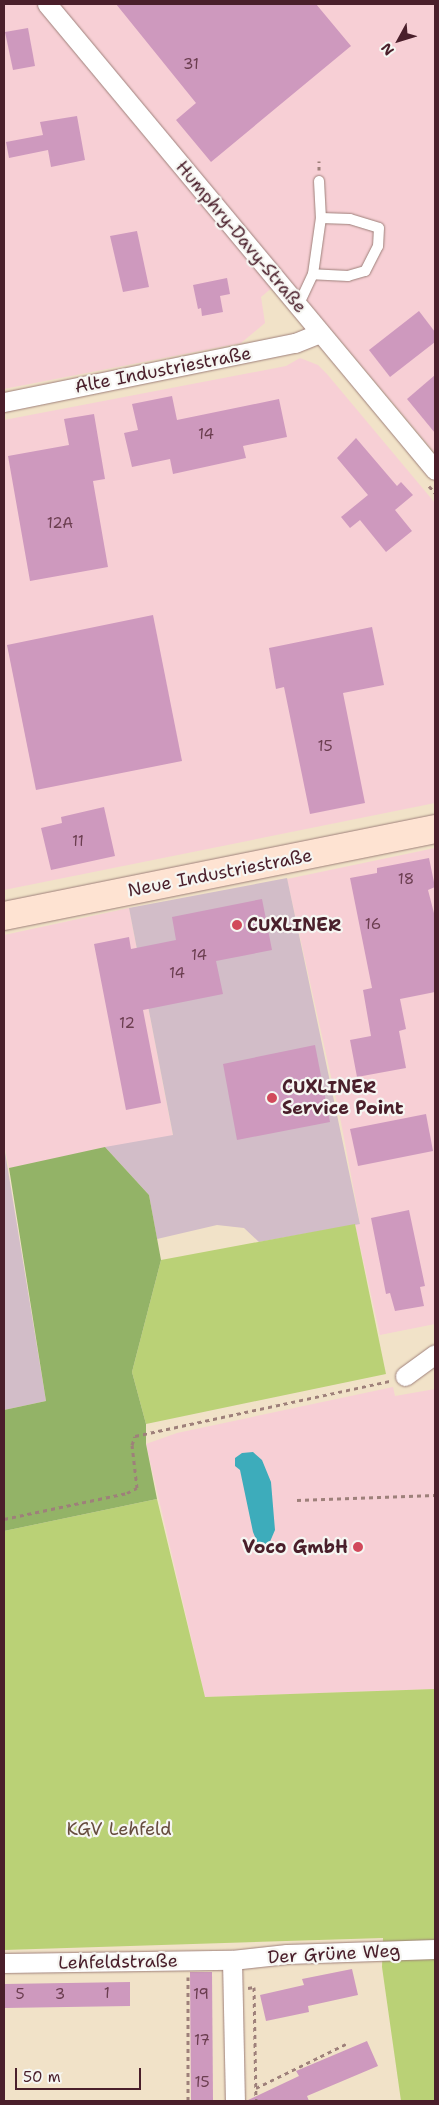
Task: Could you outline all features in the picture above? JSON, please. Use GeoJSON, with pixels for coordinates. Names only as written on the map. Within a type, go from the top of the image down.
{"type":"FeatureCollection","features":[{"type":"Feature","properties":{"kind":"street","name":"Humphry-Davy-Straße"},"geometry":{"type":"LineString","coordinates":[[47,4],[298,306],[429,474]]}},
{"type":"Feature","properties":{"kind":"street","name":"Alte Industriestraße"},"geometry":{"type":"LineString","coordinates":[[4,402],[295,343],[320,334]]}},
{"type":"Feature","properties":{"kind":"street","name":"Neue Industriestraße"},"geometry":{"type":"LineString","coordinates":[[4,916],[435,829]]}},
{"type":"Feature","properties":{"kind":"street"},"geometry":{"type":"LineString","coordinates":[[397,1379],[435,1354]]}},
{"type":"Feature","properties":{"kind":"street","name":"Der Grüne Weg"},"geometry":{"type":"LineString","coordinates":[[232,1960],[287,1954],[435,1950]]}},
{"type":"Feature","properties":{"kind":"street"},"geometry":{"type":"LineString","coordinates":[[232,1960],[235,2101]]}},
{"type":"Feature","properties":{"kind":"street","name":"Lehfeldstraße"},"geometry":{"type":"LineString","coordinates":[[4,1963],[232,1960]]}},
{"type":"Feature","properties":{"kind":"lane"},"geometry":{"type":"LineString","coordinates":[[298,306],[313,274],[322,218],[319,181]]}},
{"type":"Feature","properties":{"kind":"lane"},"geometry":{"type":"LineString","coordinates":[[313,274],[348,276],[365,271],[378,246],[379,228],[350,219],[322,218]]}},
{"type":"Feature","properties":{"kind":"path"},"geometry":{"type":"LineString","coordinates":[[429,474],[435,493]]}},
{"type":"Feature","properties":{"kind":"path"},"geometry":{"type":"LineString","coordinates":[[4,1519],[127,1493],[137,1488],[132,1440],[142,1434],[397,1379]]}},
{"type":"Feature","properties":{"kind":"path"},"geometry":{"type":"LineString","coordinates":[[297,1500],[435,1495]]}},
{"type":"Feature","properties":{"kind":"path"},"geometry":{"type":"LineString","coordinates":[[188,1969],[188,2101]]}},
{"type":"Feature","properties":{"kind":"path"},"geometry":{"type":"LineString","coordinates":[[256,2088],[346,2044]]}},
{"type":"Feature","properties":{"kind":"shaded area"},"geometry":{"type":"Polygon","coordinates":[[[4,4],[435,4],[435,453],[286,276],[261,297],[265,323],[241,343],[4,389],[4,4]]]}},
{"type":"Feature","properties":{"kind":"shaded area"},"geometry":{"type":"Polygon","coordinates":[[[300,358],[318,365],[327,374],[435,503],[435,803],[4,890],[4,420],[286,366],[300,358]]]}},
{"type":"Feature","properties":{"kind":"shaded area"},"geometry":{"type":"Polygon","coordinates":[[[435,848],[435,1324],[380,1335],[355,1224],[360,1223],[340,1117],[287,879],[435,848]]]}},
{"type":"Feature","properties":{"kind":"shaded area","name":"CUXLINER"},"geometry":{"type":"Polygon","coordinates":[[[287,878],[360,1224],[259,1242],[244,1228],[217,1225],[157,1239],[149,1195],[105,1147],[173,1135],[129,908],[287,878]]]}},
{"type":"Feature","properties":{"kind":"shaded area"},"geometry":{"type":"Polygon","coordinates":[[[129,908],[173,1136],[9,1168],[4,1145],[4,935],[129,908]]]}},
{"type":"Feature","properties":{"kind":"shaded area"},"geometry":{"type":"Polygon","coordinates":[[[4,1146],[46,1401],[4,1410],[4,1146]]]}},
{"type":"Feature","properties":{"kind":"shaded area"},"geometry":{"type":"Polygon","coordinates":[[[393,1387],[395,1396],[435,1389],[435,1689],[205,1697],[146,1444],[177,1433],[393,1387]]]}},
{"type":"Feature","properties":{"kind":"green space"},"geometry":{"type":"Polygon","coordinates":[[[105,1147],[149,1195],[161,1260],[132,1372],[146,1424],[146,1444],[157,1499],[4,1531],[4,1410],[46,1401],[9,1168],[105,1147]]]}},
{"type":"Feature","properties":{"kind":"green space"},"geometry":{"type":"Polygon","coordinates":[[[355,1224],[386,1374],[146,1424],[132,1372],[161,1260],[355,1224]]]}},
{"type":"Feature","properties":{"kind":"green space","name":"KGV Lehfeld"},"geometry":{"type":"Polygon","coordinates":[[[157,1499],[205,1697],[435,1689],[435,2101],[401,2101],[382,1967],[383,1938],[4,1950],[4,1531],[157,1499]]]}},
{"type":"Feature","properties":{"kind":"water"},"geometry":{"type":"Polygon","coordinates":[[[253,1452],[262,1460],[271,1482],[275,1530],[269,1544],[258,1544],[253,1532],[240,1470],[235,1466],[235,1458],[242,1453],[253,1452]]]}},
{"type":"Feature","properties":{"kind":"building"},"geometry":{"type":"Polygon","coordinates":[[[116,4],[316,4],[351,46],[211,162],[176,120],[196,103],[116,4]]]}},
{"type":"Feature","properties":{"kind":"building"},"geometry":{"type":"Polygon","coordinates":[[[28,28],[35,66],[13,70],[5,32],[28,28]]]}},
{"type":"Feature","properties":{"kind":"building"},"geometry":{"type":"Polygon","coordinates":[[[77,116],[85,160],[51,167],[48,150],[9,158],[6,142],[43,135],[40,122],[77,116]]]}},
{"type":"Feature","properties":{"kind":"building"},"geometry":{"type":"Polygon","coordinates":[[[137,231],[149,287],[123,292],[110,236],[137,231]]]}},
{"type":"Feature","properties":{"kind":"building"},"geometry":{"type":"Polygon","coordinates":[[[227,278],[230,294],[220,296],[223,312],[202,316],[201,308],[198,309],[193,285],[227,278]]]}},
{"type":"Feature","properties":{"kind":"building"},"geometry":{"type":"Polygon","coordinates":[[[419,311],[435,332],[435,342],[390,377],[369,350],[419,311]]]}},
{"type":"Feature","properties":{"kind":"building"},"geometry":{"type":"Polygon","coordinates":[[[435,375],[435,433],[407,399],[435,375]]]}},
{"type":"Feature","properties":{"kind":"building"},"geometry":{"type":"Polygon","coordinates":[[[172,396],[177,420],[279,399],[287,437],[243,446],[246,458],[173,474],[170,459],[132,467],[124,433],[138,430],[132,404],[172,396]]]}},
{"type":"Feature","properties":{"kind":"building"},"geometry":{"type":"Polygon","coordinates":[[[94,414],[105,479],[93,481],[108,567],[30,581],[8,456],[69,445],[64,419],[94,414]]]}},
{"type":"Feature","properties":{"kind":"building"},"geometry":{"type":"Polygon","coordinates":[[[356,438],[397,486],[401,482],[413,495],[395,510],[412,531],[386,552],[360,520],[350,528],[341,517],[368,495],[337,458],[356,438]]]}},
{"type":"Feature","properties":{"kind":"building"},"geometry":{"type":"Polygon","coordinates":[[[153,615],[182,761],[36,790],[7,645],[153,615]]]}},
{"type":"Feature","properties":{"kind":"building"},"geometry":{"type":"Polygon","coordinates":[[[372,627],[384,685],[343,693],[365,803],[310,814],[284,687],[276,689],[269,648],[372,627]]]}},
{"type":"Feature","properties":{"kind":"building"},"geometry":{"type":"Polygon","coordinates":[[[104,807],[115,856],[51,870],[41,828],[62,823],[61,817],[104,807]]]}},
{"type":"Feature","properties":{"kind":"building"},"geometry":{"type":"Polygon","coordinates":[[[429,858],[435,887],[428,890],[435,917],[435,992],[400,999],[406,1029],[399,1031],[406,1068],[357,1077],[350,1040],[371,1036],[363,990],[372,988],[350,878],[377,873],[377,868],[429,858]]]}},
{"type":"Feature","properties":{"kind":"building"},"geometry":{"type":"Polygon","coordinates":[[[262,899],[272,950],[216,961],[223,994],[143,1010],[161,1103],[126,1110],[94,944],[129,937],[131,949],[176,940],[172,917],[262,899]]]}},
{"type":"Feature","properties":{"kind":"building"},"geometry":{"type":"Polygon","coordinates":[[[315,1045],[330,1122],[237,1140],[223,1064],[315,1045]]]}},
{"type":"Feature","properties":{"kind":"building"},"geometry":{"type":"Polygon","coordinates":[[[426,1114],[433,1151],[358,1166],[350,1129],[426,1114]]]}},
{"type":"Feature","properties":{"kind":"building"},"geometry":{"type":"Polygon","coordinates":[[[409,1210],[425,1286],[420,1287],[424,1306],[395,1311],[390,1293],[386,1294],[371,1218],[409,1210]]]}},
{"type":"Feature","properties":{"kind":"building"},"geometry":{"type":"Polygon","coordinates":[[[352,1969],[358,1995],[308,2006],[309,2012],[266,2021],[260,1995],[304,1985],[302,1979],[352,1969]]]}},
{"type":"Feature","properties":{"kind":"building"},"geometry":{"type":"Polygon","coordinates":[[[190,1972],[212,1972],[213,2101],[191,2101],[190,1972]]]}},
{"type":"Feature","properties":{"kind":"building"},"geometry":{"type":"Polygon","coordinates":[[[130,1982],[130,2006],[4,2008],[4,1984],[130,1982]]]}},
{"type":"Feature","properties":{"kind":"building"},"geometry":{"type":"Polygon","coordinates":[[[367,2041],[378,2066],[307,2096],[309,2101],[246,2101],[299,2076],[296,2071],[367,2041]]]}},
{"type":"Feature","properties":{"kind":"place","name":"CUXLINER"},"geometry":{"type":"Point","coordinates":[237,925]}},
{"type":"Feature","properties":{"kind":"place","name":"CUXLINER Service Point"},"geometry":{"type":"Point","coordinates":[272,1098]}},
{"type":"Feature","properties":{"kind":"place","name":"Voco GmbH"},"geometry":{"type":"Point","coordinates":[358,1547]}}]}
